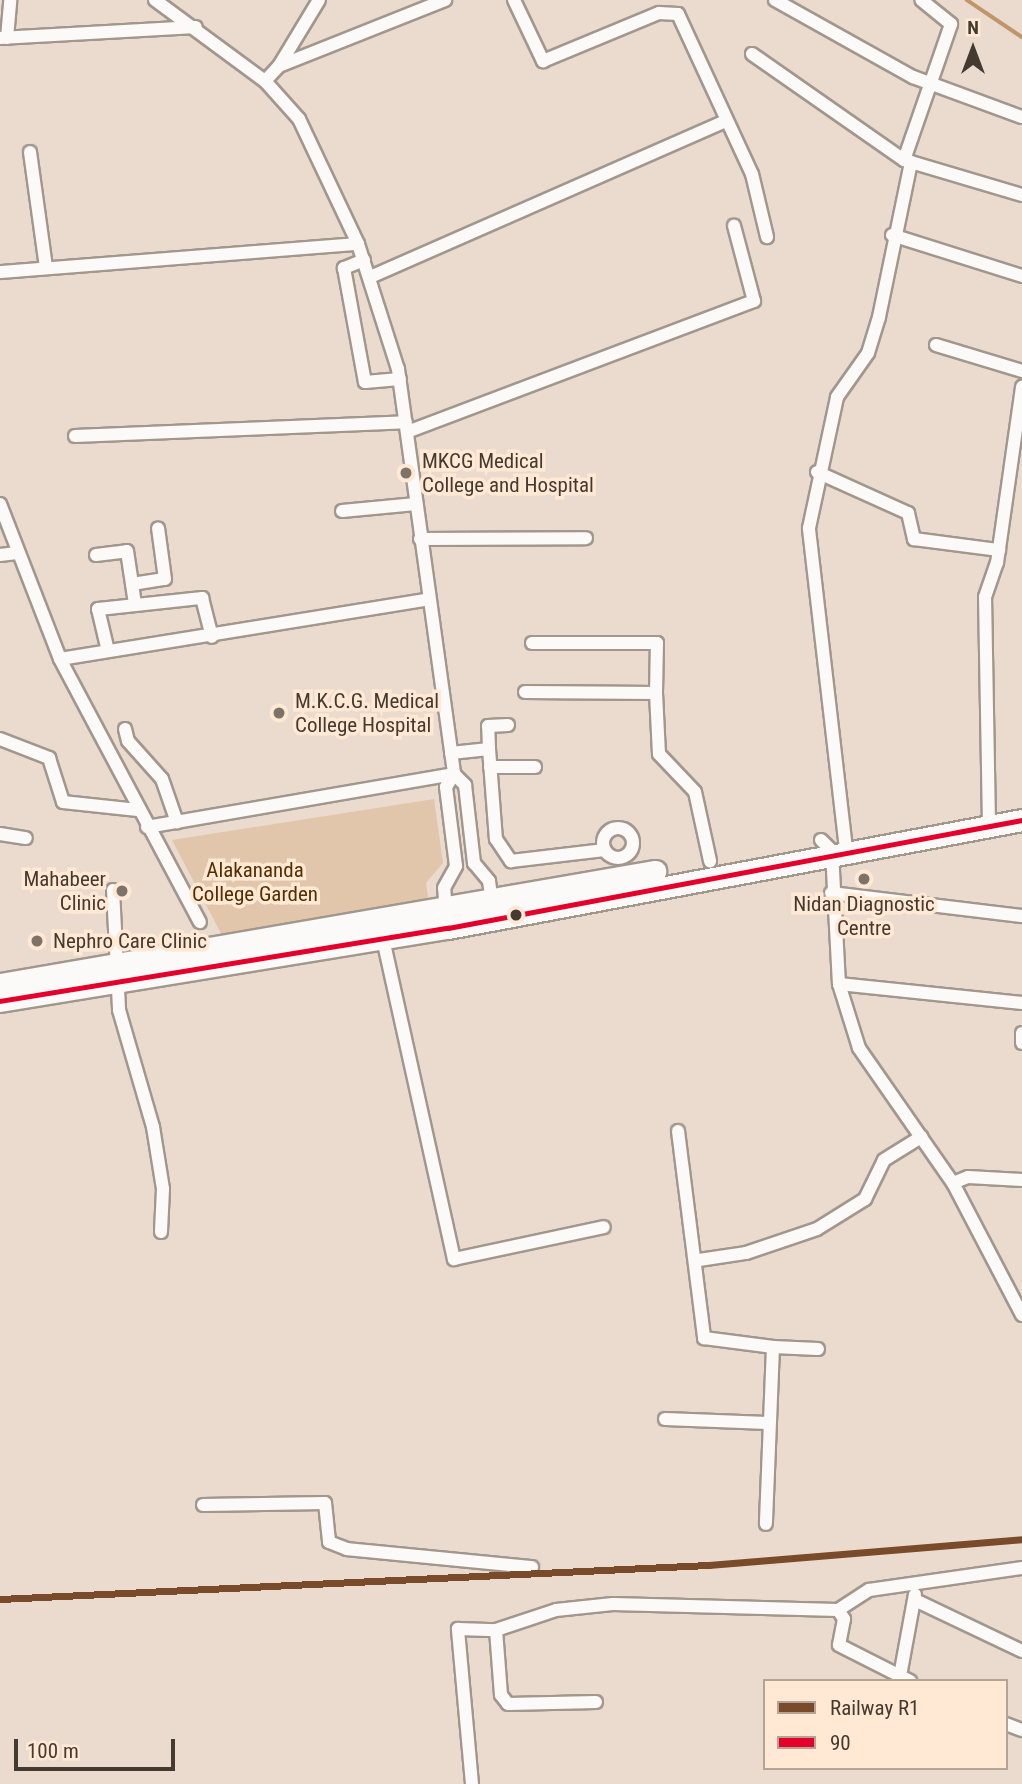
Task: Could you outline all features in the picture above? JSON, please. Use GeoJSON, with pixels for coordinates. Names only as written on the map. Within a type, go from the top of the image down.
{"type":"FeatureCollection","features":[{"type":"Feature","properties":{"kind":"highway"},"geometry":{"type":"LineString","coordinates":[[0,1001],[116,974],[447,918],[835,844],[987,818],[1022,805]]}},
{"type":"Feature","properties":{"kind":"highway"},"geometry":{"type":"LineString","coordinates":[[987,818],[1022,820]]}},
{"type":"Feature","properties":{"kind":"highway"},"geometry":{"type":"LineString","coordinates":[[493,909],[710,861],[835,844]]}},
{"type":"Feature","properties":{"kind":"highway"},"geometry":{"type":"LineString","coordinates":[[220,957],[383,939],[447,918]]}},
{"type":"Feature","properties":{"kind":"highway"},"geometry":{"type":"LineString","coordinates":[[0,984],[116,974]]}},
{"type":"Feature","properties":{"kind":"street"},"geometry":{"type":"LineString","coordinates":[[10,0],[4,38],[196,27]]}},
{"type":"Feature","properties":{"kind":"street"},"geometry":{"type":"LineString","coordinates":[[155,0],[196,27],[265,81],[299,119],[364,260],[400,379],[421,539],[425,600],[454,774],[465,785],[474,863],[489,881],[493,909]]}},
{"type":"Feature","properties":{"kind":"street"},"geometry":{"type":"LineString","coordinates":[[265,81],[279,66],[319,0]]}},
{"type":"Feature","properties":{"kind":"street"},"geometry":{"type":"LineString","coordinates":[[279,66],[445,0]]}},
{"type":"Feature","properties":{"kind":"street"},"geometry":{"type":"LineString","coordinates":[[514,0],[543,61],[659,13],[678,14],[725,121],[752,174],[766,237]]}},
{"type":"Feature","properties":{"kind":"street"},"geometry":{"type":"LineString","coordinates":[[775,0],[913,77],[933,82],[1022,117]]}},
{"type":"Feature","properties":{"kind":"street"},"geometry":{"type":"LineString","coordinates":[[921,0],[951,24],[907,161],[868,353],[836,397],[817,472],[809,528],[835,844],[831,893],[839,984],[867,1063],[953,1183],[1022,1315]]}},
{"type":"Feature","properties":{"kind":"street"},"geometry":{"type":"LineString","coordinates":[[752,54],[907,161],[1022,195]]}},
{"type":"Feature","properties":{"kind":"street"},"geometry":{"type":"LineString","coordinates":[[370,277],[725,121]]}},
{"type":"Feature","properties":{"kind":"street"},"geometry":{"type":"LineString","coordinates":[[30,152],[46,267]]}},
{"type":"Feature","properties":{"kind":"street"},"geometry":{"type":"LineString","coordinates":[[75,436],[406,427],[754,301],[734,226]]}},
{"type":"Feature","properties":{"kind":"street"},"geometry":{"type":"LineString","coordinates":[[892,236],[1022,276]]}},
{"type":"Feature","properties":{"kind":"street"},"geometry":{"type":"LineString","coordinates":[[0,272],[358,244]]}},
{"type":"Feature","properties":{"kind":"street"},"geometry":{"type":"LineString","coordinates":[[364,260],[344,268],[365,382],[400,379]]}},
{"type":"Feature","properties":{"kind":"street"},"geometry":{"type":"LineString","coordinates":[[936,345],[1022,371]]}},
{"type":"Feature","properties":{"kind":"street"},"geometry":{"type":"LineString","coordinates":[[987,818],[985,597],[999,550],[1016,450],[1022,387]]}},
{"type":"Feature","properties":{"kind":"street"},"geometry":{"type":"LineString","coordinates":[[817,472],[908,513],[914,539],[999,550]]}},
{"type":"Feature","properties":{"kind":"street"},"geometry":{"type":"LineString","coordinates":[[0,504],[16,553],[60,659],[147,827],[200,922]]}},
{"type":"Feature","properties":{"kind":"street"},"geometry":{"type":"LineString","coordinates":[[341,511],[416,504]]}},
{"type":"Feature","properties":{"kind":"street"},"geometry":{"type":"LineString","coordinates":[[132,584],[165,579],[158,527]]}},
{"type":"Feature","properties":{"kind":"street"},"geometry":{"type":"LineString","coordinates":[[421,539],[586,538]]}},
{"type":"Feature","properties":{"kind":"street"},"geometry":{"type":"LineString","coordinates":[[96,555],[127,551],[135,604]]}},
{"type":"Feature","properties":{"kind":"street"},"geometry":{"type":"LineString","coordinates":[[0,555],[16,553]]}},
{"type":"Feature","properties":{"kind":"street"},"geometry":{"type":"LineString","coordinates":[[151,581],[153,602]]}},
{"type":"Feature","properties":{"kind":"street"},"geometry":{"type":"LineString","coordinates":[[108,651],[98,609],[202,598],[212,637]]}},
{"type":"Feature","properties":{"kind":"street"},"geometry":{"type":"LineString","coordinates":[[60,659],[212,637],[425,600]]}},
{"type":"Feature","properties":{"kind":"street"},"geometry":{"type":"LineString","coordinates":[[532,643],[657,643],[659,754],[695,792],[710,861]]}},
{"type":"Feature","properties":{"kind":"street"},"geometry":{"type":"LineString","coordinates":[[524,692],[656,693]]}},
{"type":"Feature","properties":{"kind":"street"},"geometry":{"type":"LineString","coordinates":[[508,725],[488,726],[496,839],[511,861],[538,863],[604,850]]}},
{"type":"Feature","properties":{"kind":"street"},"geometry":{"type":"LineString","coordinates":[[125,729],[128,741],[162,779],[177,822]]}},
{"type":"Feature","properties":{"kind":"street"},"geometry":{"type":"LineString","coordinates":[[0,739],[48,758],[63,802],[138,810]]}},
{"type":"Feature","properties":{"kind":"street"},"geometry":{"type":"LineString","coordinates":[[451,753],[489,749]]}},
{"type":"Feature","properties":{"kind":"street"},"geometry":{"type":"LineString","coordinates":[[490,767],[535,767]]}},
{"type":"Feature","properties":{"kind":"street"},"geometry":{"type":"LineString","coordinates":[[147,827],[454,774]]}},
{"type":"Feature","properties":{"kind":"street"},"geometry":{"type":"LineString","coordinates":[[447,918],[444,888],[456,866],[446,787],[454,774]]}},
{"type":"Feature","properties":{"kind":"street"},"geometry":{"type":"LineString","coordinates":[[0,834],[26,838]]}},
{"type":"Feature","properties":{"kind":"street"},"geometry":{"type":"LineString","coordinates":[[113,890],[116,974],[160,1165],[161,1232]]}},
{"type":"Feature","properties":{"kind":"street"},"geometry":{"type":"LineString","coordinates":[[831,893],[1022,916]]}},
{"type":"Feature","properties":{"kind":"street"},"geometry":{"type":"LineString","coordinates":[[383,939],[454,1259],[604,1227]]}},
{"type":"Feature","properties":{"kind":"street"},"geometry":{"type":"LineString","coordinates":[[839,984],[1022,1003]]}},
{"type":"Feature","properties":{"kind":"street"},"geometry":{"type":"LineString","coordinates":[[1022,1033],[1022,1043]]}},
{"type":"Feature","properties":{"kind":"street"},"geometry":{"type":"LineString","coordinates":[[678,1131],[699,1260],[704,1338],[773,1347],[818,1349]]}},
{"type":"Feature","properties":{"kind":"street"},"geometry":{"type":"LineString","coordinates":[[699,1260],[746,1253],[817,1229],[865,1199],[884,1160],[921,1137]]}},
{"type":"Feature","properties":{"kind":"street"},"geometry":{"type":"LineString","coordinates":[[953,1183],[968,1177],[1022,1180]]}},
{"type":"Feature","properties":{"kind":"street"},"geometry":{"type":"LineString","coordinates":[[766,1524],[773,1347]]}},
{"type":"Feature","properties":{"kind":"street"},"geometry":{"type":"LineString","coordinates":[[666,1419],[768,1423]]}},
{"type":"Feature","properties":{"kind":"street"},"geometry":{"type":"LineString","coordinates":[[203,1506],[325,1503],[329,1542],[347,1549],[532,1567]]}},
{"type":"Feature","properties":{"kind":"street"},"geometry":{"type":"LineString","coordinates":[[472,1784],[458,1629],[496,1630],[519,1618],[577,1606],[838,1610],[869,1590],[1022,1567]]}},
{"type":"Feature","properties":{"kind":"street"},"geometry":{"type":"LineString","coordinates":[[838,1610],[844,1619],[839,1645],[905,1678],[917,1601],[913,1582]]}},
{"type":"Feature","properties":{"kind":"street"},"geometry":{"type":"LineString","coordinates":[[917,1601],[1022,1651]]}},
{"type":"Feature","properties":{"kind":"street"},"geometry":{"type":"LineString","coordinates":[[496,1630],[501,1695],[508,1704],[596,1702]]}},
{"type":"Feature","properties":{"kind":"green space","name":"Alakananda College Garden"},"geometry":{"type":"Polygon","coordinates":[[[434,799],[443,863],[426,883],[429,904],[226,943],[172,840],[434,799]]]}},
{"type":"Feature","properties":{"kind":"waterway"},"geometry":{"type":"LineString","coordinates":[[967,0],[1022,37]]}},
{"type":"Feature","properties":{"kind":"rail line","name":"R1"},"geometry":{"type":"LineString","coordinates":[[0,1599],[709,1565],[1022,1539]]}},
{"type":"Feature","properties":{"kind":"transit line","name":"90"},"geometry":{"type":"LineString","coordinates":[[0,1001],[448,928],[1022,820]]}},
{"type":"Feature","properties":{"kind":"place","name":"MKCG Medical College and Hospital"},"geometry":{"type":"Point","coordinates":[406,473]}},
{"type":"Feature","properties":{"kind":"place","name":"M.K.C.G. Medical College Hospital"},"geometry":{"type":"Point","coordinates":[279,713]}},
{"type":"Feature","properties":{"kind":"place","name":"Nidan Diagnostic Centre"},"geometry":{"type":"Point","coordinates":[864,879]}},
{"type":"Feature","properties":{"kind":"place","name":"Mahabeer Clinic"},"geometry":{"type":"Point","coordinates":[122,891]}},
{"type":"Feature","properties":{"kind":"place","name":"Nephro Care Clinic"},"geometry":{"type":"Point","coordinates":[37,941]}}]}
